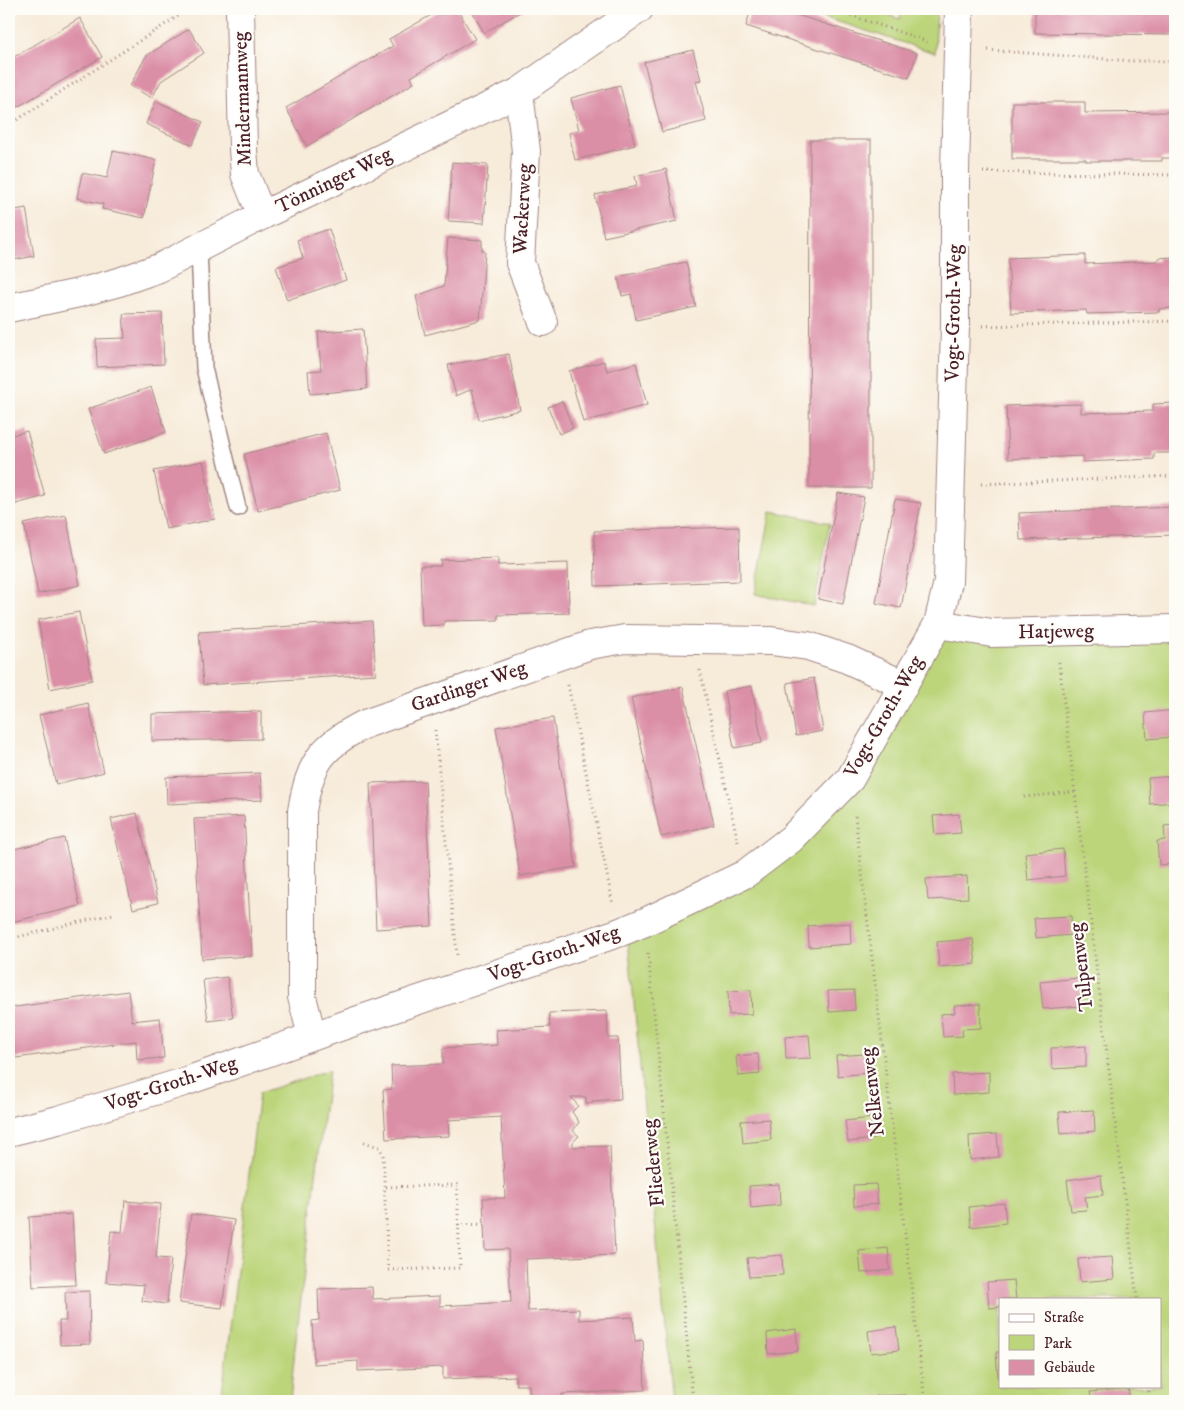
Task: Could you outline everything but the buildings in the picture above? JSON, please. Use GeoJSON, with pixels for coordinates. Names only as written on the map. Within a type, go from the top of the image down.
{"type":"FeatureCollection","features":[{"type":"Feature","properties":{"kind":"street","name":"Mindermannweg"},"geometry":{"type":"LineString","coordinates":[[240,9],[245,174],[254,199],[263,216]]}},
{"type":"Feature","properties":{"kind":"street","name":"Tönninger Weg"},"geometry":{"type":"LineString","coordinates":[[9,308],[120,282],[158,268],[199,249],[519,92],[639,9]]}},
{"type":"Feature","properties":{"kind":"street","name":"Vogt-Groth-Weg"},"geometry":{"type":"LineString","coordinates":[[9,1132],[58,1120],[184,1082],[312,1036],[618,933],[645,922],[745,874],[791,839],[850,779],[938,624],[948,582],[955,326],[955,172],[959,9]]}},
{"type":"Feature","properties":{"kind":"street","name":"Wackerweg"},"geometry":{"type":"LineString","coordinates":[[519,92],[526,151],[520,263],[543,322]]}},
{"type":"Feature","properties":{"kind":"street","name":"Hatjeweg"},"geometry":{"type":"LineString","coordinates":[[938,624],[992,633],[1175,629]]}},
{"type":"Feature","properties":{"kind":"street","name":"Gardinger Weg"},"geometry":{"type":"LineString","coordinates":[[312,1036],[302,997],[302,810],[306,789],[314,769],[325,750],[343,735],[365,724],[590,645],[625,639],[771,641],[808,646],[847,659],[904,685]]}},
{"type":"Feature","properties":{"kind":"lane"},"geometry":{"type":"LineString","coordinates":[[199,249],[204,368],[238,508]]}},
{"type":"Feature","properties":{"kind":"path"},"geometry":{"type":"LineString","coordinates":[[9,125],[189,9]]}},
{"type":"Feature","properties":{"kind":"path"},"geometry":{"type":"LineString","coordinates":[[832,9],[932,43]]}},
{"type":"Feature","properties":{"kind":"path"},"geometry":{"type":"LineString","coordinates":[[985,50],[1132,62],[1175,62]]}},
{"type":"Feature","properties":{"kind":"path"},"geometry":{"type":"LineString","coordinates":[[955,172],[1175,175]]}},
{"type":"Feature","properties":{"kind":"path"},"geometry":{"type":"LineString","coordinates":[[955,326],[1175,321]]}},
{"type":"Feature","properties":{"kind":"path"},"geometry":{"type":"LineString","coordinates":[[950,485],[1175,476]]}},
{"type":"Feature","properties":{"kind":"path","name":"Tulpenweg"},"geometry":{"type":"LineString","coordinates":[[1056,632],[1137,1298]]}},
{"type":"Feature","properties":{"kind":"path"},"geometry":{"type":"LineString","coordinates":[[694,640],[745,874]]}},
{"type":"Feature","properties":{"kind":"path"},"geometry":{"type":"LineString","coordinates":[[562,655],[618,933]]}},
{"type":"Feature","properties":{"kind":"path"},"geometry":{"type":"LineString","coordinates":[[432,700],[460,986]]}},
{"type":"Feature","properties":{"kind":"path","name":"Nelkenweg"},"geometry":{"type":"LineString","coordinates":[[850,779],[926,1401]]}},
{"type":"Feature","properties":{"kind":"path"},"geometry":{"type":"LineString","coordinates":[[1024,797],[1075,792]]}},
{"type":"Feature","properties":{"kind":"path"},"geometry":{"type":"LineString","coordinates":[[9,939],[113,914]]}},
{"type":"Feature","properties":{"kind":"path","name":"Fliederweg"},"geometry":{"type":"LineString","coordinates":[[645,922],[693,1401]]}},
{"type":"Feature","properties":{"kind":"path"},"geometry":{"type":"LineString","coordinates":[[364,1142],[379,1147],[382,1150],[388,1270],[460,1268],[457,1185],[385,1187]]}},
{"type":"Feature","properties":{"kind":"path"},"geometry":{"type":"LineString","coordinates":[[458,1225],[484,1224]]}},
{"type":"Feature","properties":{"kind":"path"},"geometry":{"type":"LineString","coordinates":[[1148,1388],[1150,1401]]}},
{"type":"Feature","properties":{"kind":"green space"},"geometry":{"type":"Polygon","coordinates":[[[798,9],[869,9],[900,19],[901,9],[937,9],[935,53],[798,9]]]}},
{"type":"Feature","properties":{"kind":"green space"},"geometry":{"type":"Polygon","coordinates":[[[771,511],[830,523],[814,606],[755,594],[771,511]]]}},
{"type":"Feature","properties":{"kind":"green space"},"geometry":{"type":"Polygon","coordinates":[[[938,624],[1175,629],[1175,1401],[672,1401],[627,929],[747,872],[827,804],[938,624]]]}},
{"type":"Feature","properties":{"kind":"green space"},"geometry":{"type":"Polygon","coordinates":[[[329,1070],[290,1401],[221,1401],[259,1093],[329,1070]]]}}]}
